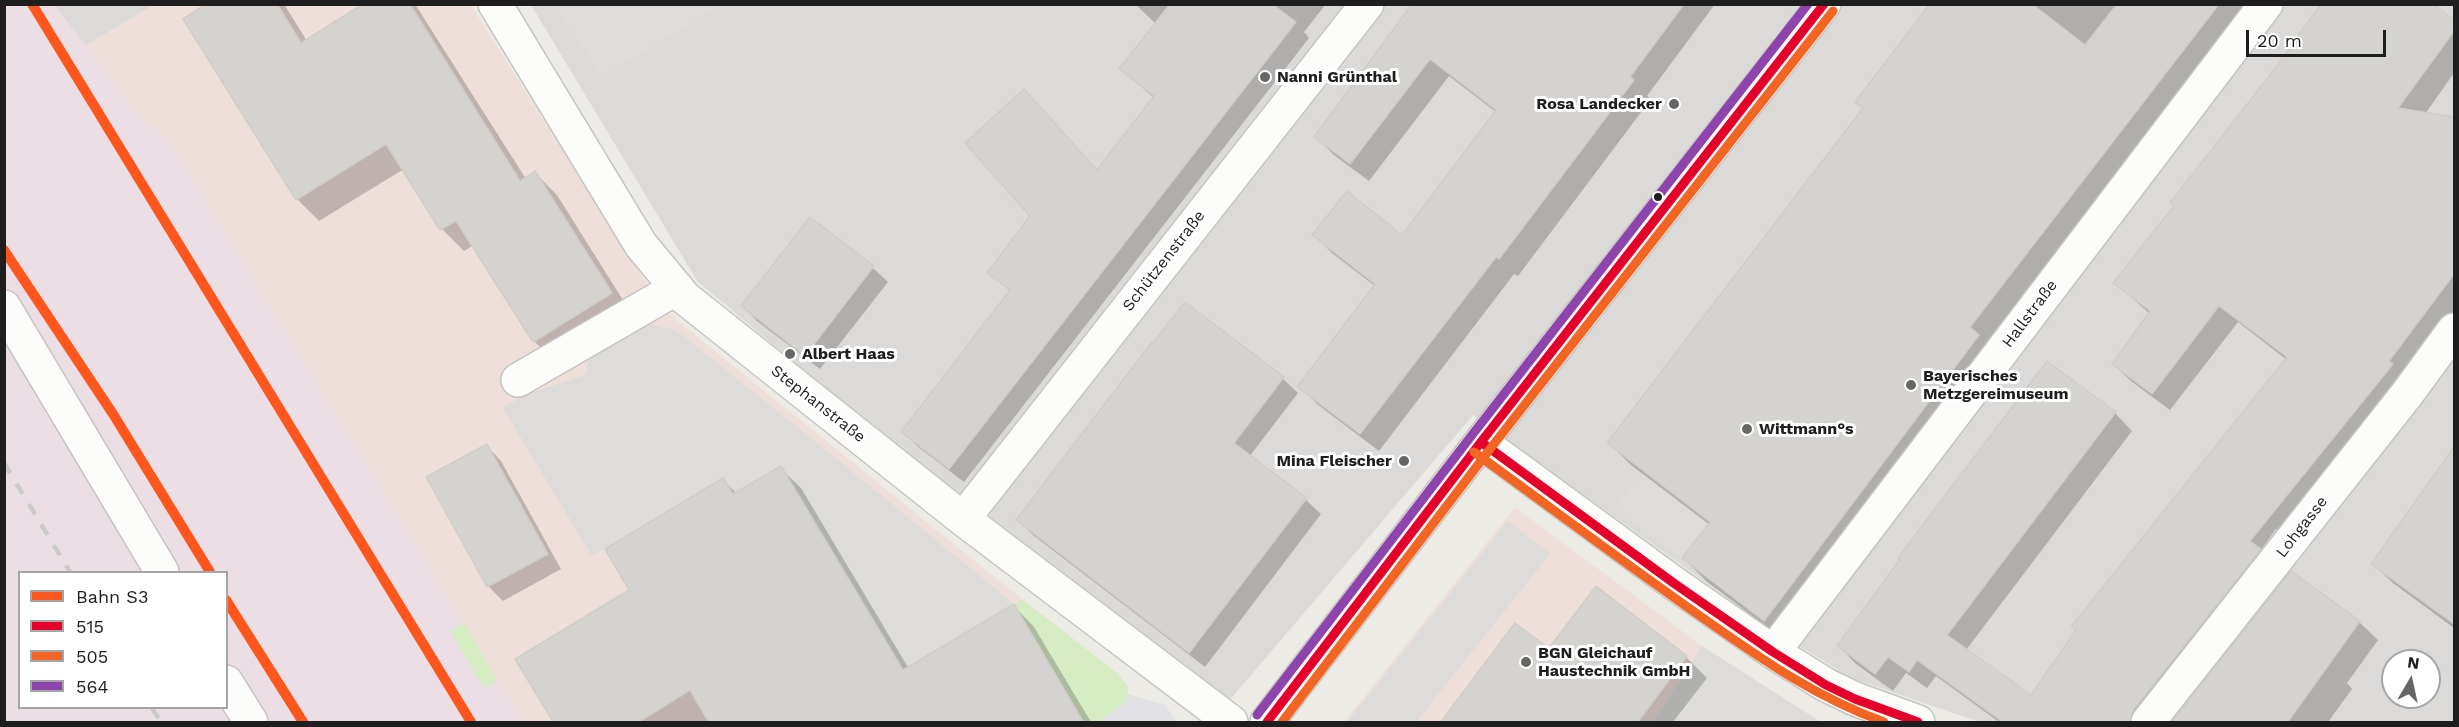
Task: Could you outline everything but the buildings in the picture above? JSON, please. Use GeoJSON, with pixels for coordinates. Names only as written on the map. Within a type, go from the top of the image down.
{"type":"FeatureCollection","features":[{"type":"Feature","properties":{"kind":"street","name":"Stephanstraße"},"geometry":{"type":"LineString","coordinates":[[495,4],[640,245],[677,288],[717,324],[963,519],[1231,723]]}},
{"type":"Feature","properties":{"kind":"street","name":"Schützenstraße"},"geometry":{"type":"LineString","coordinates":[[963,519],[1367,4]]}},
{"type":"Feature","properties":{"kind":"street"},"geometry":{"type":"LineString","coordinates":[[1267,723],[1481,442],[1824,4]]}},
{"type":"Feature","properties":{"kind":"street","name":"Hallstraße"},"geometry":{"type":"LineString","coordinates":[[1773,652],[2266,4]]}},
{"type":"Feature","properties":{"kind":"street"},"geometry":{"type":"LineString","coordinates":[[518,380],[677,288]]}},
{"type":"Feature","properties":{"kind":"street"},"geometry":{"type":"LineString","coordinates":[[4,307],[161,571]]}},
{"type":"Feature","properties":{"kind":"street","name":"Lohgasse"},"geometry":{"type":"LineString","coordinates":[[2148,723],[2450,344]]}},
{"type":"Feature","properties":{"kind":"street"},"geometry":{"type":"LineString","coordinates":[[1481,442],[1665,577],[1773,652],[1845,695],[1918,723]]}},
{"type":"Feature","properties":{"kind":"street"},"geometry":{"type":"LineString","coordinates":[[228,685],[251,723]]}},
{"type":"Feature","properties":{"kind":"shaded area"},"geometry":{"type":"Polygon","coordinates":[[[4,5],[55,5],[140,117],[169,141],[524,722],[5,722],[4,5]]]}},
{"type":"Feature","properties":{"kind":"shaded area"},"geometry":{"type":"Polygon","coordinates":[[[55,5],[154,5],[85,46],[55,5]]]}},
{"type":"Feature","properties":{"kind":"shaded area"},"geometry":{"type":"Polygon","coordinates":[[[154,5],[471,5],[662,308],[1118,674],[1128,687],[1128,694],[1097,722],[524,722],[169,141],[140,117],[85,46],[154,5]]]}},
{"type":"Feature","properties":{"kind":"shaded area"},"geometry":{"type":"Polygon","coordinates":[[[531,5],[2454,5],[2454,722],[1980,722],[1851,678],[1762,623],[1473,415],[1228,702],[887,439],[698,282],[531,5]]]}},
{"type":"Feature","properties":{"kind":"shaded area"},"geometry":{"type":"Polygon","coordinates":[[[554,5],[723,5],[602,76],[554,5]]]}},
{"type":"Feature","properties":{"kind":"shaded area"},"geometry":{"type":"Polygon","coordinates":[[[654,325],[672,329],[682,335],[1014,604],[903,670],[780,466],[733,494],[723,478],[592,556],[503,408],[524,395],[585,375],[591,353],[643,326],[654,325]]]}},
{"type":"Feature","properties":{"kind":"shaded area"},"geometry":{"type":"Polygon","coordinates":[[[1643,470],[1710,522],[1682,558],[1615,509],[1643,470]]]}},
{"type":"Feature","properties":{"kind":"shaded area"},"geometry":{"type":"Polygon","coordinates":[[[1515,507],[1702,646],[1822,722],[1344,722],[1515,507]]]}},
{"type":"Feature","properties":{"kind":"shaded area"},"geometry":{"type":"Polygon","coordinates":[[[1508,521],[1550,554],[1416,722],[1347,722],[1508,521]]]}},
{"type":"Feature","properties":{"kind":"shaded area"},"geometry":{"type":"Polygon","coordinates":[[[1702,646],[1820,722],[1653,722],[1702,646]]]}},
{"type":"Feature","properties":{"kind":"shaded area"},"geometry":{"type":"Polygon","coordinates":[[[1128,694],[1165,705],[1177,722],[1097,722],[1124,704],[1128,694]]]}},
{"type":"Feature","properties":{"kind":"green space"},"geometry":{"type":"Polygon","coordinates":[[[1022,599],[1118,674],[1128,687],[1124,704],[1097,722],[1062,722],[1078,713],[1014,604],[1022,599]]]}},
{"type":"Feature","properties":{"kind":"green space"},"geometry":{"type":"Polygon","coordinates":[[[464,623],[497,680],[484,688],[450,631],[464,623]]]}},
{"type":"Feature","properties":{"kind":"railway"},"geometry":{"type":"LineString","coordinates":[[4,463],[69,571]]}},
{"type":"Feature","properties":{"kind":"railway"},"geometry":{"type":"LineString","coordinates":[[153,709],[161,722]]}},
{"type":"Feature","properties":{"kind":"rail line","name":"S3"},"geometry":{"type":"LineString","coordinates":[[32,4],[471,722]]}},
{"type":"Feature","properties":{"kind":"rail line","name":"S3"},"geometry":{"type":"LineString","coordinates":[[4,250],[113,414],[209,571]]}},
{"type":"Feature","properties":{"kind":"rail line","name":"S3"},"geometry":{"type":"LineString","coordinates":[[228,603],[303,722]]}},
{"type":"Feature","properties":{"kind":"transit line","name":"564"},"geometry":{"type":"LineString","coordinates":[[1257,715],[1808,4]]}},
{"type":"Feature","properties":{"kind":"transit line","name":"515"},"geometry":{"type":"LineString","coordinates":[[1267,722],[1481,442],[1824,4]]}},
{"type":"Feature","properties":{"kind":"transit line","name":"505"},"geometry":{"type":"LineString","coordinates":[[1282,722],[1490,449],[1833,11]]}},
{"type":"Feature","properties":{"kind":"transit line","name":"515"},"geometry":{"type":"LineString","coordinates":[[1481,442],[1675,584],[1773,652],[1826,685],[1855,699],[1918,722]]}},
{"type":"Feature","properties":{"kind":"transit line","name":"505"},"geometry":{"type":"LineString","coordinates":[[1474,452],[1674,598],[1768,663],[1835,701],[1884,722]]}},
{"type":"Feature","properties":{"kind":"place","name":"Nanni Grünthal"},"geometry":{"type":"Point","coordinates":[1265,77]}},
{"type":"Feature","properties":{"kind":"place","name":"Rosa Landecker"},"geometry":{"type":"Point","coordinates":[1674,104]}},
{"type":"Feature","properties":{"kind":"place","name":"Albert Haas"},"geometry":{"type":"Point","coordinates":[790,354]}},
{"type":"Feature","properties":{"kind":"place","name":"Bayerisches Metzgereimuseum"},"geometry":{"type":"Point","coordinates":[1911,385]}},
{"type":"Feature","properties":{"kind":"place","name":"Wittmann°s"},"geometry":{"type":"Point","coordinates":[1747,429]}},
{"type":"Feature","properties":{"kind":"place","name":"Mina Fleischer"},"geometry":{"type":"Point","coordinates":[1404,461]}},
{"type":"Feature","properties":{"kind":"place","name":"BGN Gleichauf Haustechnik GmbH"},"geometry":{"type":"Point","coordinates":[1526,662]}}]}
